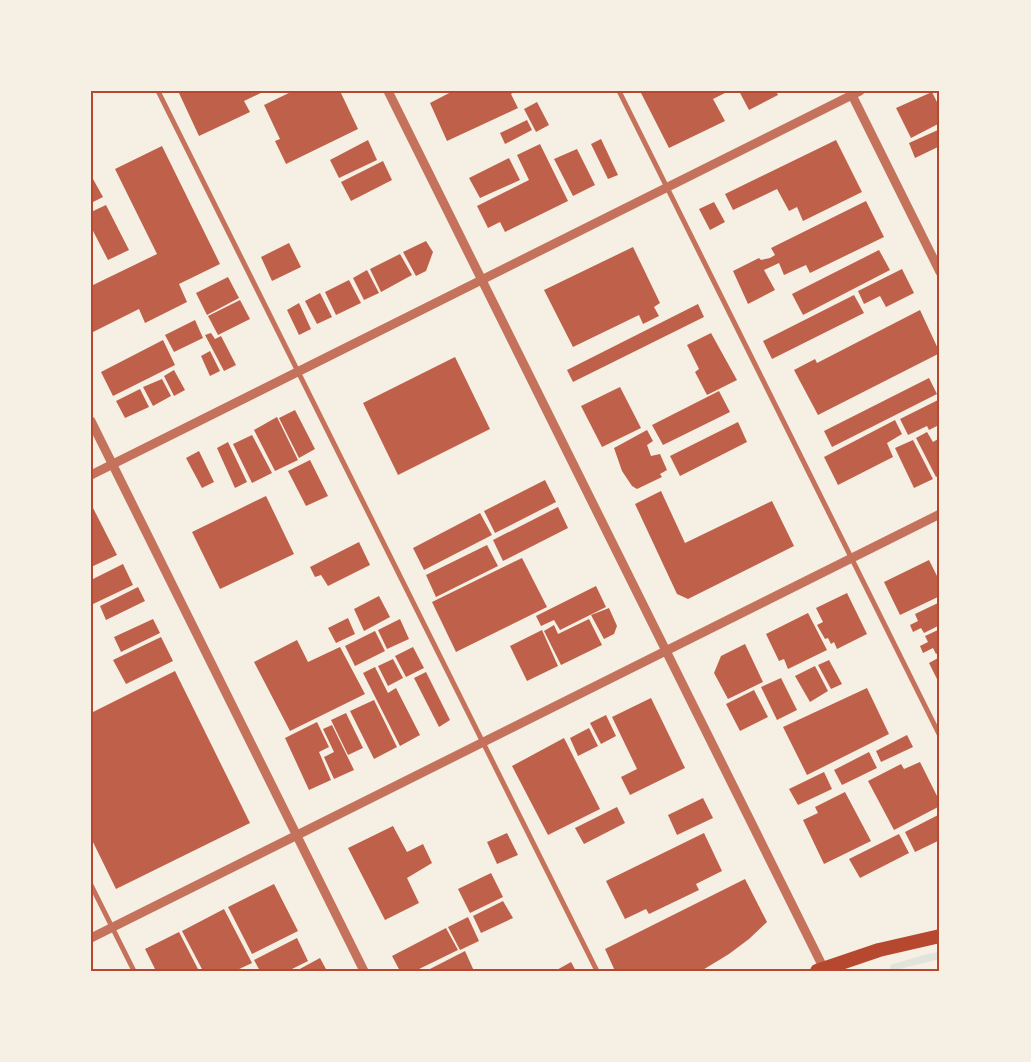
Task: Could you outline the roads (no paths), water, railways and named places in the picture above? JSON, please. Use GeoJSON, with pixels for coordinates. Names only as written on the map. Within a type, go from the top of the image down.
{"type":"FeatureCollection","features":[{"type":"Feature","properties":{"kind":"highway"},"geometry":{"type":"LineString","coordinates":[[822,970],[879,950],[940,936]]}},
{"type":"Feature","properties":{"kind":"street"},"geometry":{"type":"LineString","coordinates":[[158,91],[597,971]]}},
{"type":"Feature","properties":{"kind":"street"},"geometry":{"type":"LineString","coordinates":[[388,91],[666,650],[822,970]]}},
{"type":"Feature","properties":{"kind":"street"},"geometry":{"type":"LineString","coordinates":[[619,91],[940,736]]}},
{"type":"Feature","properties":{"kind":"street"},"geometry":{"type":"LineString","coordinates":[[91,475],[854,93],[940,272]]}},
{"type":"Feature","properties":{"kind":"street"},"geometry":{"type":"LineString","coordinates":[[91,421],[364,971]]}},
{"type":"Feature","properties":{"kind":"street"},"geometry":{"type":"LineString","coordinates":[[91,938],[940,514]]}},
{"type":"Feature","properties":{"kind":"street"},"geometry":{"type":"LineString","coordinates":[[91,885],[134,971]]}}]}
